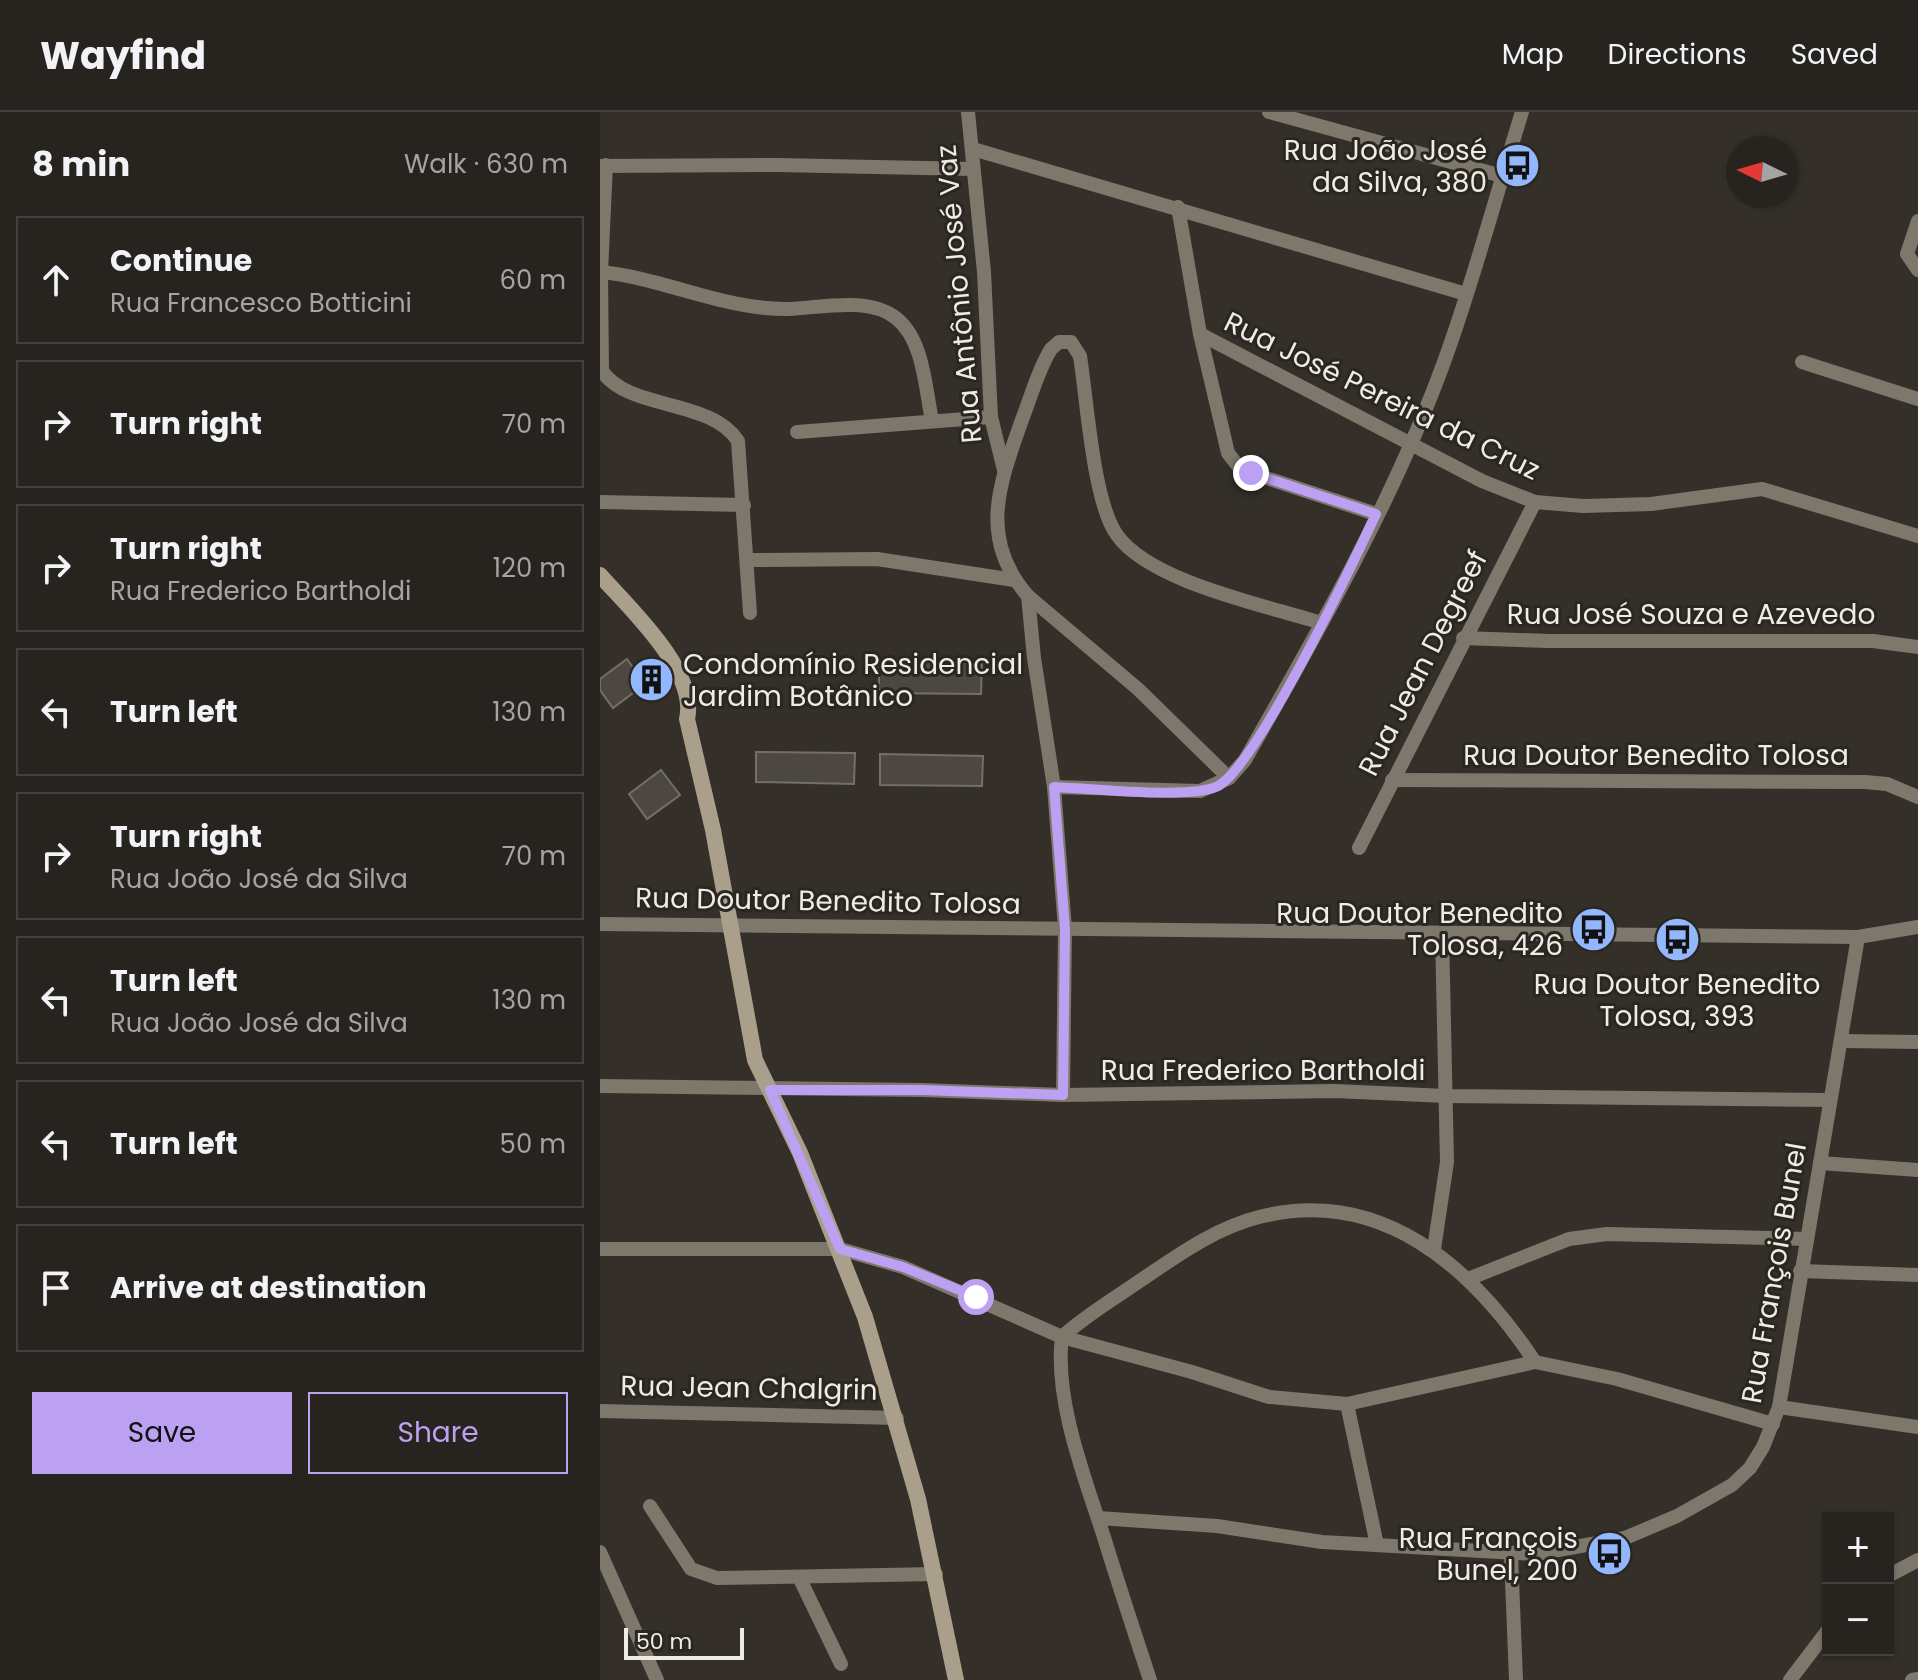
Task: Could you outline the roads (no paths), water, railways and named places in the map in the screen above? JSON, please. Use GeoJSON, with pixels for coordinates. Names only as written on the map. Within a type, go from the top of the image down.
{"type":"FeatureCollection","features":[{"type":"Feature","properties":{"kind":"main road"},"geometry":{"type":"LineString","coordinates":[[600,575],[651,632],[653,647],[687,719],[731,926],[755,1060],[840,1249],[897,1418],[936,1574],[956,1680]]}},
{"type":"Feature","properties":{"kind":"street","name":"Rua Antônio José Vaz"},"geometry":{"type":"LineString","coordinates":[[968,112],[984,272],[991,417],[1004,470]]}},
{"type":"Feature","properties":{"kind":"street"},"geometry":{"type":"LineString","coordinates":[[1269,112],[1502,176]]}},
{"type":"Feature","properties":{"kind":"street"},"geometry":{"type":"LineString","coordinates":[[1054,787],[1200,791],[1229,778],[1245,760],[1321,623],[1376,514],[1444,362],[1522,112]]}},
{"type":"Feature","properties":{"kind":"street"},"geometry":{"type":"LineString","coordinates":[[973,149],[1466,294]]}},
{"type":"Feature","properties":{"kind":"street"},"geometry":{"type":"LineString","coordinates":[[750,613],[738,441],[731,430],[714,420],[618,386],[602,371],[603,166],[973,169]]}},
{"type":"Feature","properties":{"kind":"street"},"geometry":{"type":"LineString","coordinates":[[1178,207],[1200,334],[1228,453],[1238,466],[1376,514]]}},
{"type":"Feature","properties":{"kind":"street"},"geometry":{"type":"LineString","coordinates":[[1918,221],[1907,254],[1918,270]]}},
{"type":"Feature","properties":{"kind":"street"},"geometry":{"type":"LineString","coordinates":[[601,272],[768,308],[837,305],[871,308],[891,314],[908,332],[918,352],[932,420]]}},
{"type":"Feature","properties":{"kind":"street","name":"Rua José Pereira da Cruz"},"geometry":{"type":"LineString","coordinates":[[1200,334],[1482,481],[1535,502],[1583,506],[1651,504],[1762,489],[1918,536]]}},
{"type":"Feature","properties":{"kind":"street"},"geometry":{"type":"LineString","coordinates":[[1229,778],[1138,689],[1028,596],[1014,580],[997,538],[996,514],[1004,470],[1043,361],[1051,349],[1064,341],[1075,345],[1080,356],[1103,505],[1116,534],[1138,557],[1165,573],[1321,623]]}},
{"type":"Feature","properties":{"kind":"street"},"geometry":{"type":"LineString","coordinates":[[1802,362],[1918,399]]}},
{"type":"Feature","properties":{"kind":"street"},"geometry":{"type":"LineString","coordinates":[[797,432],[991,417]]}},
{"type":"Feature","properties":{"kind":"street"},"geometry":{"type":"LineString","coordinates":[[600,502],[744,505]]}},
{"type":"Feature","properties":{"kind":"street","name":"Rua Jean Degreef"},"geometry":{"type":"LineString","coordinates":[[1359,848],[1463,638],[1535,502]]}},
{"type":"Feature","properties":{"kind":"street"},"geometry":{"type":"LineString","coordinates":[[748,560],[877,559],[1014,580]]}},
{"type":"Feature","properties":{"kind":"street"},"geometry":{"type":"LineString","coordinates":[[1028,596],[1034,658],[1054,787],[1065,929],[1063,1095]]}},
{"type":"Feature","properties":{"kind":"street","name":"Rua José Souza e Azevedo"},"geometry":{"type":"LineString","coordinates":[[1463,638],[1873,641],[1918,647]]}},
{"type":"Feature","properties":{"kind":"street","name":"Rua Doutor Benedito Tolosa"},"geometry":{"type":"LineString","coordinates":[[1392,780],[1865,782],[1887,784],[1918,797]]}},
{"type":"Feature","properties":{"kind":"street","name":"Rua Doutor Benedito Tolosa"},"geometry":{"type":"LineString","coordinates":[[600,924],[1858,937],[1918,927]]}},
{"type":"Feature","properties":{"kind":"street"},"geometry":{"type":"LineString","coordinates":[[1434,1249],[1447,1162],[1442,933]]}},
{"type":"Feature","properties":{"kind":"street","name":"Rua François Bunel"},"geometry":{"type":"LineString","coordinates":[[1098,1518],[1203,1525],[1322,1542],[1511,1555],[1625,1538],[1677,1516],[1732,1485],[1750,1468],[1779,1407],[1858,937]]}},
{"type":"Feature","properties":{"kind":"street"},"geometry":{"type":"LineString","coordinates":[[1841,1041],[1918,1042]]}},
{"type":"Feature","properties":{"kind":"street","name":"Rua Frederico Bartholdi"},"geometry":{"type":"LineString","coordinates":[[600,1086],[1063,1095],[1335,1091],[1446,1096],[1830,1100]]}},
{"type":"Feature","properties":{"kind":"street"},"geometry":{"type":"LineString","coordinates":[[1820,1163],[1918,1170]]}},
{"type":"Feature","properties":{"kind":"street"},"geometry":{"type":"LineString","coordinates":[[1150,1680],[1098,1518],[1060,1370],[1062,1337],[1085,1317],[1173,1258],[1219,1232],[1259,1217],[1306,1211],[1350,1214],[1387,1226],[1434,1249],[1468,1279],[1510,1325],[1535,1362]]}},
{"type":"Feature","properties":{"kind":"street"},"geometry":{"type":"LineString","coordinates":[[1468,1279],[1569,1239],[1594,1236],[1807,1239]]}},
{"type":"Feature","properties":{"kind":"street"},"geometry":{"type":"LineString","coordinates":[[600,1249],[840,1249],[903,1267],[1062,1337],[1192,1372],[1269,1397],[1347,1404],[1535,1362],[1643,1386],[1773,1424]]}},
{"type":"Feature","properties":{"kind":"street"},"geometry":{"type":"LineString","coordinates":[[1800,1271],[1918,1275]]}},
{"type":"Feature","properties":{"kind":"street"},"geometry":{"type":"LineString","coordinates":[[1347,1404],[1377,1545]]}},
{"type":"Feature","properties":{"kind":"street"},"geometry":{"type":"LineString","coordinates":[[1779,1407],[1918,1427]]}},
{"type":"Feature","properties":{"kind":"street","name":"Rua Jean Chalgrin"},"geometry":{"type":"LineString","coordinates":[[600,1411],[897,1418]]}},
{"type":"Feature","properties":{"kind":"street"},"geometry":{"type":"LineString","coordinates":[[650,1506],[691,1569],[717,1578],[936,1574]]}},
{"type":"Feature","properties":{"kind":"street"},"geometry":{"type":"LineString","coordinates":[[600,1552],[657,1680]]}},
{"type":"Feature","properties":{"kind":"street"},"geometry":{"type":"LineString","coordinates":[[1511,1555],[1516,1680]]}},
{"type":"Feature","properties":{"kind":"street"},"geometry":{"type":"LineString","coordinates":[[1894,1573],[1918,1560]]}},
{"type":"Feature","properties":{"kind":"street"},"geometry":{"type":"LineString","coordinates":[[799,1577],[841,1664]]}},
{"type":"Feature","properties":{"kind":"street"},"geometry":{"type":"LineString","coordinates":[[1790,1680],[1822,1638]]}},
{"type":"Feature","properties":{"kind":"street"},"geometry":{"type":"LineString","coordinates":[[1912,1680],[1918,1679]]}},
{"type":"Feature","properties":{"kind":"place","name":"Rua João José da Silva, 380"},"geometry":{"type":"Point","coordinates":[1518,166]}},
{"type":"Feature","properties":{"kind":"place","name":"Condomínio Residencial Jardim Botânico"},"geometry":{"type":"Point","coordinates":[652,680]}},
{"type":"Feature","properties":{"kind":"place","name":"Rua Doutor Benedito Tolosa, 426"},"geometry":{"type":"Point","coordinates":[1594,929]}},
{"type":"Feature","properties":{"kind":"place","name":"Rua Doutor Benedito Tolosa, 393"},"geometry":{"type":"Point","coordinates":[1677,939]}},
{"type":"Feature","properties":{"kind":"place","name":"Rua François Bunel, 200"},"geometry":{"type":"Point","coordinates":[1609,1554]}}]}
